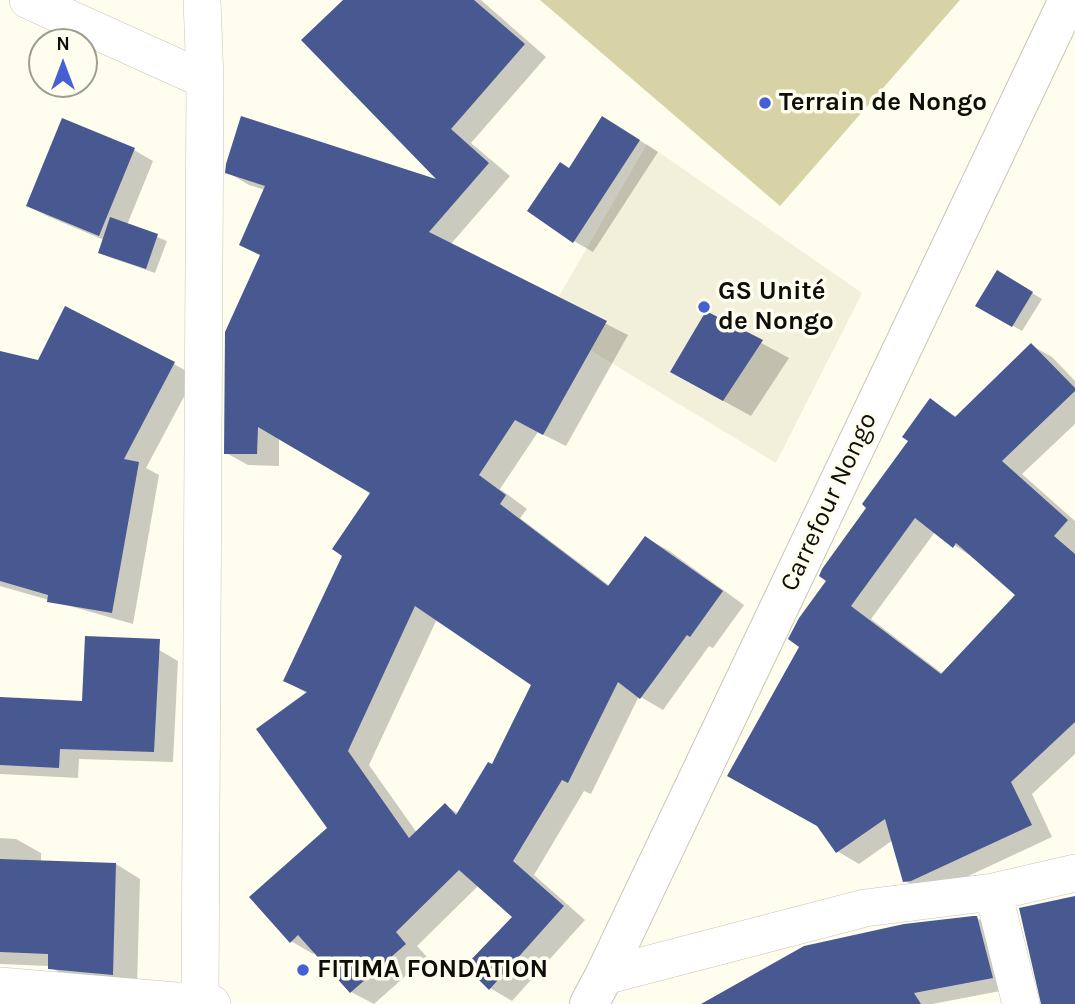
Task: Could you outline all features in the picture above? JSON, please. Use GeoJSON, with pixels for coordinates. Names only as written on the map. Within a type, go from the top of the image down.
{"type":"FeatureCollection","features":[{"type":"Feature","properties":{"kind":"main road","name":"Carrefour Nongo"},"geometry":{"type":"LineString","coordinates":[[597,990],[1068,0]]}},
{"type":"Feature","properties":{"kind":"street"},"geometry":{"type":"LineString","coordinates":[[28,0],[205,80]]}},
{"type":"Feature","properties":{"kind":"street"},"geometry":{"type":"LineString","coordinates":[[0,986],[206,1003],[205,80],[202,0]]}},
{"type":"Feature","properties":{"kind":"street"},"geometry":{"type":"LineString","coordinates":[[597,990],[865,908],[993,892],[1075,873]]}},
{"type":"Feature","properties":{"kind":"street"},"geometry":{"type":"LineString","coordinates":[[993,892],[1021,1004]]}},
{"type":"Feature","properties":{"kind":"shaded area","name":"Terrain de Nongo"},"geometry":{"type":"Polygon","coordinates":[[[540,0],[960,0],[780,206],[540,0]]]}},
{"type":"Feature","properties":{"kind":"shaded area","name":"GS Unité de Nongo"},"geometry":{"type":"Polygon","coordinates":[[[647,144],[862,293],[776,463],[544,322],[647,144]]]}},
{"type":"Feature","properties":{"kind":"building"},"geometry":{"type":"Polygon","coordinates":[[[343,0],[474,0],[525,44],[451,129],[489,163],[429,232],[607,321],[543,435],[515,420],[479,475],[506,495],[500,504],[608,586],[645,536],[723,591],[640,699],[618,682],[568,783],[562,780],[513,861],[564,906],[489,990],[465,966],[512,917],[459,870],[396,932],[406,944],[350,993],[298,935],[290,943],[249,897],[327,828],[256,729],[307,692],[283,681],[342,556],[332,549],[370,493],[258,427],[257,454],[224,454],[225,332],[260,255],[239,245],[265,186],[225,173],[226,164],[241,116],[436,179],[301,40],[343,0]],[[415,606],[348,751],[409,838],[445,803],[456,815],[488,762],[492,764],[531,685],[415,606]]]}},
{"type":"Feature","properties":{"kind":"building"},"geometry":{"type":"Polygon","coordinates":[[[602,116],[640,140],[573,243],[527,211],[560,162],[569,168],[602,116]]]}},
{"type":"Feature","properties":{"kind":"building"},"geometry":{"type":"Polygon","coordinates":[[[62,118],[135,148],[99,236],[26,206],[62,118]]]}},
{"type":"Feature","properties":{"kind":"building"},"geometry":{"type":"Polygon","coordinates":[[[110,217],[158,234],[146,269],[98,253],[110,217]]]}},
{"type":"Feature","properties":{"kind":"building"},"geometry":{"type":"Polygon","coordinates":[[[997,270],[1033,292],[1012,327],[975,306],[997,270]]]}},
{"type":"Feature","properties":{"kind":"building"},"geometry":{"type":"Polygon","coordinates":[[[65,306],[175,362],[124,459],[139,462],[112,613],[47,602],[48,595],[0,581],[0,351],[38,360],[65,306]]]}},
{"type":"Feature","properties":{"kind":"building"},"geometry":{"type":"Polygon","coordinates":[[[706,311],[763,340],[723,401],[670,372],[706,311]]]}},
{"type":"Feature","properties":{"kind":"building"},"geometry":{"type":"Polygon","coordinates":[[[1031,343],[1075,388],[1075,391],[1002,461],[1068,520],[1054,536],[1075,554],[1075,722],[1011,782],[1032,825],[911,881],[903,882],[885,819],[836,853],[817,826],[727,776],[799,647],[788,639],[799,618],[826,581],[819,576],[822,569],[866,508],[862,504],[908,441],[902,437],[930,398],[955,417],[1031,343]],[[915,518],[851,606],[941,674],[1015,595],[956,543],[953,548],[915,518]]]}},
{"type":"Feature","properties":{"kind":"building"},"geometry":{"type":"Polygon","coordinates":[[[85,636],[160,639],[154,752],[60,749],[59,768],[0,765],[0,697],[82,701],[85,636]]]}},
{"type":"Feature","properties":{"kind":"building"},"geometry":{"type":"Polygon","coordinates":[[[0,859],[116,863],[113,975],[48,969],[48,954],[0,952],[0,859]]]}},
{"type":"Feature","properties":{"kind":"building"},"geometry":{"type":"Polygon","coordinates":[[[1075,896],[1075,1004],[1041,1004],[1019,908],[1075,896]]]}},
{"type":"Feature","properties":{"kind":"building"},"geometry":{"type":"Polygon","coordinates":[[[977,916],[993,978],[914,993],[921,1004],[701,1004],[804,946],[904,924],[977,916]]]}},
{"type":"Feature","properties":{"kind":"place","name":"Terrain de Nongo"},"geometry":{"type":"Point","coordinates":[765,103]}},
{"type":"Feature","properties":{"kind":"place","name":"GS Unité de Nongo"},"geometry":{"type":"Point","coordinates":[704,307]}},
{"type":"Feature","properties":{"kind":"place","name":"FITIMA FONDATION"},"geometry":{"type":"Point","coordinates":[303,970]}}]}
